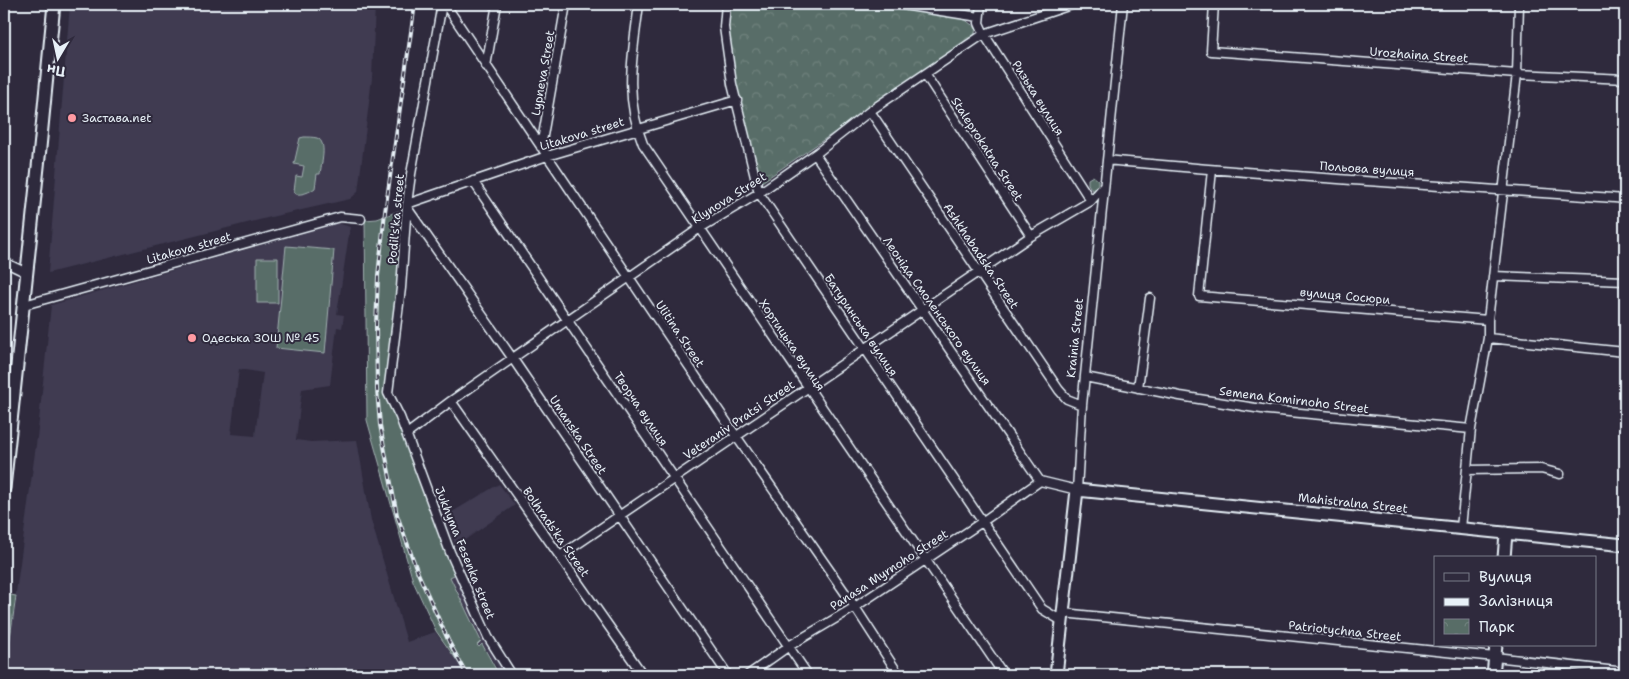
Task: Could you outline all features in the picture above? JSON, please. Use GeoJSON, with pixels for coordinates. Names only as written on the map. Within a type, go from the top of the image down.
{"type":"FeatureCollection","features":[{"type":"Feature","properties":{"kind":"street"},"geometry":{"type":"LineString","coordinates":[[4,488],[9,391],[24,305],[54,4]]}},
{"type":"Feature","properties":{"kind":"street","name":"Ulitina Street"},"geometry":{"type":"LineString","coordinates":[[444,4],[736,436],[855,607],[899,675]]}},
{"type":"Feature","properties":{"kind":"street","name":"Podil's'ka street"},"geometry":{"type":"LineString","coordinates":[[407,434],[388,393],[401,288],[411,174],[444,4]]}},
{"type":"Feature","properties":{"kind":"street"},"geometry":{"type":"LineString","coordinates":[[486,66],[496,4]]}},
{"type":"Feature","properties":{"kind":"street","name":"Lypneva Street"},"geometry":{"type":"LineString","coordinates":[[542,147],[566,4]]}},
{"type":"Feature","properties":{"kind":"street","name":"Хортицька вулиця"},"geometry":{"type":"LineString","coordinates":[[639,4],[630,70],[630,88],[637,129],[643,144],[1004,675]]}},
{"type":"Feature","properties":{"kind":"street","name":"Батуринська вулиця"},"geometry":{"type":"LineString","coordinates":[[726,4],[724,27],[732,84],[759,193],[1042,609],[1062,617]]}},
{"type":"Feature","properties":{"kind":"street"},"geometry":{"type":"LineString","coordinates":[[896,4],[979,17]]}},
{"type":"Feature","properties":{"kind":"street","name":"Ризька вулиця"},"geometry":{"type":"LineString","coordinates":[[981,4],[979,23],[984,34],[1091,201]]}},
{"type":"Feature","properties":{"kind":"street","name":"Klynova Street"},"geometry":{"type":"LineString","coordinates":[[407,434],[629,277],[700,228],[759,193],[815,154],[870,111],[984,34],[1051,8],[1074,4]]}},
{"type":"Feature","properties":{"kind":"street","name":"Krainia Street"},"geometry":{"type":"LineString","coordinates":[[1056,675],[1077,490],[1082,405],[1123,4]]}},
{"type":"Feature","properties":{"kind":"street","name":"Urozhaina Street"},"geometry":{"type":"LineString","coordinates":[[1214,4],[1211,51],[1517,74],[1625,79]]}},
{"type":"Feature","properties":{"kind":"street"},"geometry":{"type":"LineString","coordinates":[[1461,528],[1471,430],[1488,338],[1488,320],[1517,74],[1520,4]]}},
{"type":"Feature","properties":{"kind":"street","name":"Staleprokatna Street"},"geometry":{"type":"LineString","coordinates":[[925,74],[1031,236]]}},
{"type":"Feature","properties":{"kind":"street","name":"Litakova street"},"geometry":{"type":"LineString","coordinates":[[407,207],[473,181],[547,156],[737,100]]}},
{"type":"Feature","properties":{"kind":"street","name":"Ashkhabadska Street"},"geometry":{"type":"LineString","coordinates":[[870,111],[1059,390],[1067,399],[1082,405]]}},
{"type":"Feature","properties":{"kind":"street","name":"Леоніда Смоленського вулиця"},"geometry":{"type":"LineString","coordinates":[[815,154],[1040,480]]}},
{"type":"Feature","properties":{"kind":"street","name":"Польова вулиця"},"geometry":{"type":"LineString","coordinates":[[1107,160],[1212,170],[1625,200]]}},
{"type":"Feature","properties":{"kind":"street","name":"вулиця Сосюри"},"geometry":{"type":"LineString","coordinates":[[1212,170],[1199,296],[1488,320]]}},
{"type":"Feature","properties":{"kind":"street","name":"Творча вулиця"},"geometry":{"type":"LineString","coordinates":[[473,181],[808,675]]}},
{"type":"Feature","properties":{"kind":"street","name":"Veteraniv Pratsi Street"},"geometry":{"type":"LineString","coordinates":[[560,556],[1031,236],[1091,201],[1104,186]]}},
{"type":"Feature","properties":{"kind":"street","name":"Umanska Street"},"geometry":{"type":"LineString","coordinates":[[407,207],[728,675]]}},
{"type":"Feature","properties":{"kind":"street","name":"Litakova street"},"geometry":{"type":"LineString","coordinates":[[24,305],[340,217],[361,219]]}},
{"type":"Feature","properties":{"kind":"street"},"geometry":{"type":"LineString","coordinates":[[4,262],[27,273]]}},
{"type":"Feature","properties":{"kind":"street"},"geometry":{"type":"LineString","coordinates":[[1493,276],[1625,281]]}},
{"type":"Feature","properties":{"kind":"street"},"geometry":{"type":"LineString","coordinates":[[1138,388],[1150,298]]}},
{"type":"Feature","properties":{"kind":"street"},"geometry":{"type":"LineString","coordinates":[[1488,338],[1625,352]]}},
{"type":"Feature","properties":{"kind":"street","name":"Semena Komirnoho Street"},"geometry":{"type":"LineString","coordinates":[[1085,377],[1268,410],[1471,430]]}},
{"type":"Feature","properties":{"kind":"street","name":"Bolhrads'ka Street"},"geometry":{"type":"LineString","coordinates":[[451,402],[643,675]]}},
{"type":"Feature","properties":{"kind":"street","name":"Jukhyma Fesenka street"},"geometry":{"type":"LineString","coordinates":[[407,434],[450,552],[488,637],[512,675]]}},
{"type":"Feature","properties":{"kind":"street"},"geometry":{"type":"LineString","coordinates":[[1467,470],[1541,469],[1560,474]]}},
{"type":"Feature","properties":{"kind":"street"},"geometry":{"type":"LineString","coordinates":[[1040,480],[1077,490]]}},
{"type":"Feature","properties":{"kind":"street","name":"Panasa Myrnoho Street"},"geometry":{"type":"LineString","coordinates":[[748,675],[789,646],[855,607],[982,522],[1040,480]]}},
{"type":"Feature","properties":{"kind":"street","name":"Mahistralna Street"},"geometry":{"type":"LineString","coordinates":[[1077,490],[1625,545]]}},
{"type":"Feature","properties":{"kind":"street"},"geometry":{"type":"LineString","coordinates":[[1504,556],[1506,533]]}},
{"type":"Feature","properties":{"kind":"street","name":"Patriotychna Street"},"geometry":{"type":"LineString","coordinates":[[1062,617],[1495,651],[1625,672]]}},
{"type":"Feature","properties":{"kind":"street"},"geometry":{"type":"LineString","coordinates":[[1493,675],[1495,651]]}},
{"type":"Feature","properties":{"kind":"shaded area"},"geometry":{"type":"Polygon","coordinates":[[[70,4],[375,4],[372,78],[358,192],[350,199],[48,273],[70,4]]]}},
{"type":"Feature","properties":{"kind":"shaded area"},"geometry":{"type":"Polygon","coordinates":[[[338,223],[350,227],[337,314],[344,315],[342,328],[337,327],[330,385],[302,389],[296,440],[311,442],[357,440],[371,520],[407,642],[435,632],[467,675],[336,675],[337,668],[325,670],[305,666],[304,675],[5,674],[38,430],[51,305],[338,223]],[[239,369],[231,434],[255,436],[263,373],[239,369]]]}},
{"type":"Feature","properties":{"kind":"shaded area"},"geometry":{"type":"Polygon","coordinates":[[[499,484],[515,505],[456,546],[444,517],[499,484]]]}},
{"type":"Feature","properties":{"kind":"shaded area"},"geometry":{"type":"Polygon","coordinates":[[[458,573],[509,675],[502,675],[482,644],[478,647],[450,577],[458,573]]]}},
{"type":"Feature","properties":{"kind":"green space"},"geometry":{"type":"Polygon","coordinates":[[[728,4],[862,4],[963,18],[976,28],[974,37],[756,186],[734,83],[726,27],[728,4]]]}},
{"type":"Feature","properties":{"kind":"green space"},"geometry":{"type":"Polygon","coordinates":[[[300,138],[320,140],[323,149],[322,160],[315,188],[306,193],[296,194],[294,191],[296,176],[302,177],[304,166],[294,164],[300,138]]]}},
{"type":"Feature","properties":{"kind":"green space"},"geometry":{"type":"Polygon","coordinates":[[[1093,176],[1098,180],[1098,189],[1095,191],[1088,184],[1088,179],[1093,176]]]}},
{"type":"Feature","properties":{"kind":"green space"},"geometry":{"type":"Polygon","coordinates":[[[399,211],[405,215],[387,394],[396,409],[458,573],[450,577],[481,641],[477,645],[479,647],[482,644],[499,675],[467,675],[436,631],[413,581],[367,420],[365,220],[377,219],[399,211]]]}},
{"type":"Feature","properties":{"kind":"green space"},"geometry":{"type":"Polygon","coordinates":[[[286,246],[334,250],[325,353],[276,348],[286,246]]]}},
{"type":"Feature","properties":{"kind":"green space"},"geometry":{"type":"Polygon","coordinates":[[[257,258],[278,258],[278,303],[257,303],[257,258]]]}},
{"type":"Feature","properties":{"kind":"green space"},"geometry":{"type":"Polygon","coordinates":[[[5,594],[16,596],[5,673],[9,675],[4,675],[5,594]]]}},
{"type":"Feature","properties":{"kind":"railway"},"geometry":{"type":"LineString","coordinates":[[415,4],[385,212],[378,276],[376,326],[377,389],[380,425],[397,515],[418,573],[449,642],[467,675]]}},
{"type":"Feature","properties":{"kind":"place","name":"Застава.net"},"geometry":{"type":"Point","coordinates":[72,118]}},
{"type":"Feature","properties":{"kind":"place","name":"Одеська ЗОШ № 45"},"geometry":{"type":"Point","coordinates":[192,338]}}]}
